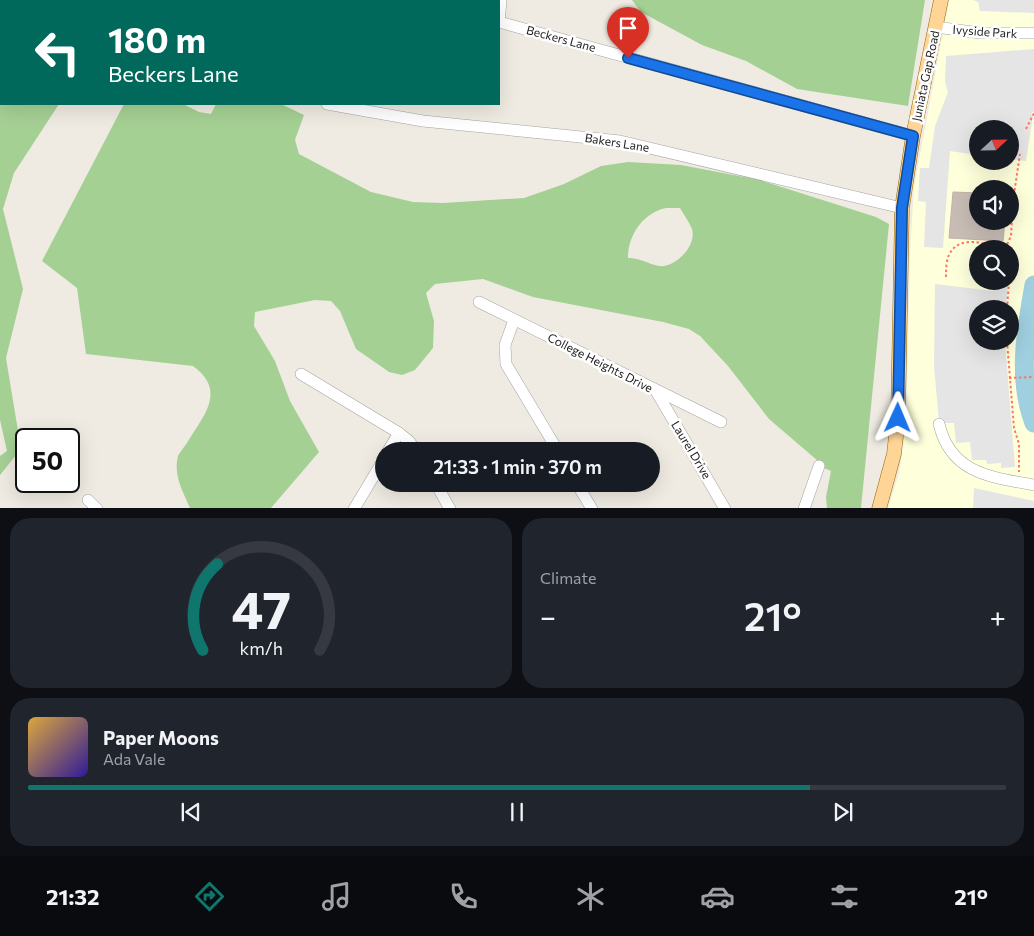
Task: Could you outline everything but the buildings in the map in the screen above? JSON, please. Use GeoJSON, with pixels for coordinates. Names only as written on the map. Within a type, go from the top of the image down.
{"type":"FeatureCollection","features":[{"type":"Feature","properties":{"kind":"main road","name":"Juniata Gap Road"},"geometry":{"type":"LineString","coordinates":[[879,508],[894,454],[898,418],[902,208],[913,136],[941,0]]}},
{"type":"Feature","properties":{"kind":"street","name":"Beckers Lane"},"geometry":{"type":"LineString","coordinates":[[500,22],[913,136]]}},
{"type":"Feature","properties":{"kind":"street","name":"Ivyside Park"},"geometry":{"type":"LineString","coordinates":[[936,27],[980,33],[1034,33]]}},
{"type":"Feature","properties":{"kind":"street","name":"Bakers Lane"},"geometry":{"type":"LineString","coordinates":[[333,105],[423,121],[620,141],[902,208]]}},
{"type":"Feature","properties":{"kind":"street","name":"College Heights Drive"},"geometry":{"type":"LineString","coordinates":[[479,302],[721,422]]}},
{"type":"Feature","properties":{"kind":"street"},"geometry":{"type":"LineString","coordinates":[[514,320],[506,345],[506,364],[553,442]]}},
{"type":"Feature","properties":{"kind":"street"},"geometry":{"type":"LineString","coordinates":[[301,374],[399,433],[410,442]]}},
{"type":"Feature","properties":{"kind":"street","name":"Laurel Drive"},"geometry":{"type":"LineString","coordinates":[[656,391],[725,508]]}},
{"type":"Feature","properties":{"kind":"street"},"geometry":{"type":"LineString","coordinates":[[939,424],[948,448],[964,465],[985,476],[1034,484]]}},
{"type":"Feature","properties":{"kind":"street"},"geometry":{"type":"LineString","coordinates":[[394,442],[399,433]]}},
{"type":"Feature","properties":{"kind":"street"},"geometry":{"type":"LineString","coordinates":[[804,508],[819,466]]}},
{"type":"Feature","properties":{"kind":"street"},"geometry":{"type":"LineString","coordinates":[[354,508],[375,474]]}},
{"type":"Feature","properties":{"kind":"street"},"geometry":{"type":"LineString","coordinates":[[441,492],[450,508]]}},
{"type":"Feature","properties":{"kind":"street"},"geometry":{"type":"LineString","coordinates":[[582,492],[592,508]]}},
{"type":"Feature","properties":{"kind":"street"},"geometry":{"type":"LineString","coordinates":[[88,500],[97,508]]}},
{"type":"Feature","properties":{"kind":"path"},"geometry":{"type":"LineString","coordinates":[[1026,129],[1034,113]]}},
{"type":"Feature","properties":{"kind":"path"},"geometry":{"type":"LineString","coordinates":[[1015,180],[1020,154]]}},
{"type":"Feature","properties":{"kind":"path"},"geometry":{"type":"LineString","coordinates":[[946,277],[948,257],[954,248],[969,242]]}},
{"type":"Feature","properties":{"kind":"path"},"geometry":{"type":"LineString","coordinates":[[1008,350],[1014,428],[1019,444],[1019,472]]}},
{"type":"Feature","properties":{"kind":"path"},"geometry":{"type":"LineString","coordinates":[[1010,378],[1034,377]]}},
{"type":"Feature","properties":{"kind":"shaded area"},"geometry":{"type":"Polygon","coordinates":[[[949,0],[1034,0],[1034,508],[888,508],[899,473],[906,425],[910,254],[914,187],[949,0]]]}},
{"type":"Feature","properties":{"kind":"shaded area"},"geometry":{"type":"Polygon","coordinates":[[[973,0],[1034,0],[1034,13],[980,11],[978,2],[973,0]]]}},
{"type":"Feature","properties":{"kind":"shaded area"},"geometry":{"type":"Polygon","coordinates":[[[1034,49],[1034,111],[1031,114],[1033,116],[1026,161],[1019,160],[1019,120],[969,120],[969,154],[950,151],[943,248],[924,247],[926,202],[918,201],[920,168],[929,168],[935,126],[948,92],[945,82],[946,56],[1034,49]]]}},
{"type":"Feature","properties":{"kind":"shaded area"},"geometry":{"type":"Polygon","coordinates":[[[935,284],[969,288],[969,290],[1007,290],[1007,300],[969,300],[969,350],[1006,350],[1015,467],[1001,468],[1001,463],[987,464],[986,460],[972,460],[970,442],[956,443],[954,423],[939,423],[934,366],[935,284]]]}},
{"type":"Feature","properties":{"kind":"shaded area"},"geometry":{"type":"Polygon","coordinates":[[[974,488],[1034,501],[1034,508],[973,508],[974,488]]]}},
{"type":"Feature","properties":{"kind":"green space"},"geometry":{"type":"Polygon","coordinates":[[[632,0],[925,0],[908,106],[797,89],[746,61],[702,45],[641,12],[632,0]]]}},
{"type":"Feature","properties":{"kind":"green space"},"geometry":{"type":"Polygon","coordinates":[[[0,105],[58,105],[14,173],[3,209],[23,289],[6,358],[18,428],[15,428],[15,456],[0,475],[0,456],[7,451],[0,420],[0,105]]]}},
{"type":"Feature","properties":{"kind":"green space"},"geometry":{"type":"Polygon","coordinates":[[[123,105],[185,105],[199,112],[211,114],[216,105],[283,105],[304,115],[295,140],[299,154],[371,192],[413,202],[443,203],[524,198],[564,184],[601,166],[628,162],[681,165],[760,180],[876,217],[889,224],[861,508],[827,508],[826,497],[831,471],[819,466],[818,461],[769,419],[728,366],[700,336],[689,329],[663,322],[533,297],[483,279],[435,284],[426,293],[434,321],[433,348],[415,370],[402,375],[389,372],[356,349],[340,311],[331,301],[315,300],[255,312],[254,326],[275,361],[290,401],[319,452],[271,508],[190,508],[178,477],[178,456],[205,413],[211,394],[209,385],[203,375],[193,366],[86,354],[77,288],[42,261],[123,105]],[[666,208],[650,215],[638,226],[634,233],[628,258],[659,266],[665,266],[678,260],[688,249],[693,236],[688,221],[680,208],[666,208]]]}},
{"type":"Feature","properties":{"kind":"waterway"},"geometry":{"type":"LineString","coordinates":[[1034,285],[1028,319],[1024,372],[1029,406],[1034,423]]}},
{"type":"Feature","properties":{"kind":"route"},"geometry":{"type":"LineString","coordinates":[[628,58],[913,136],[902,208],[898,418]]}}]}
